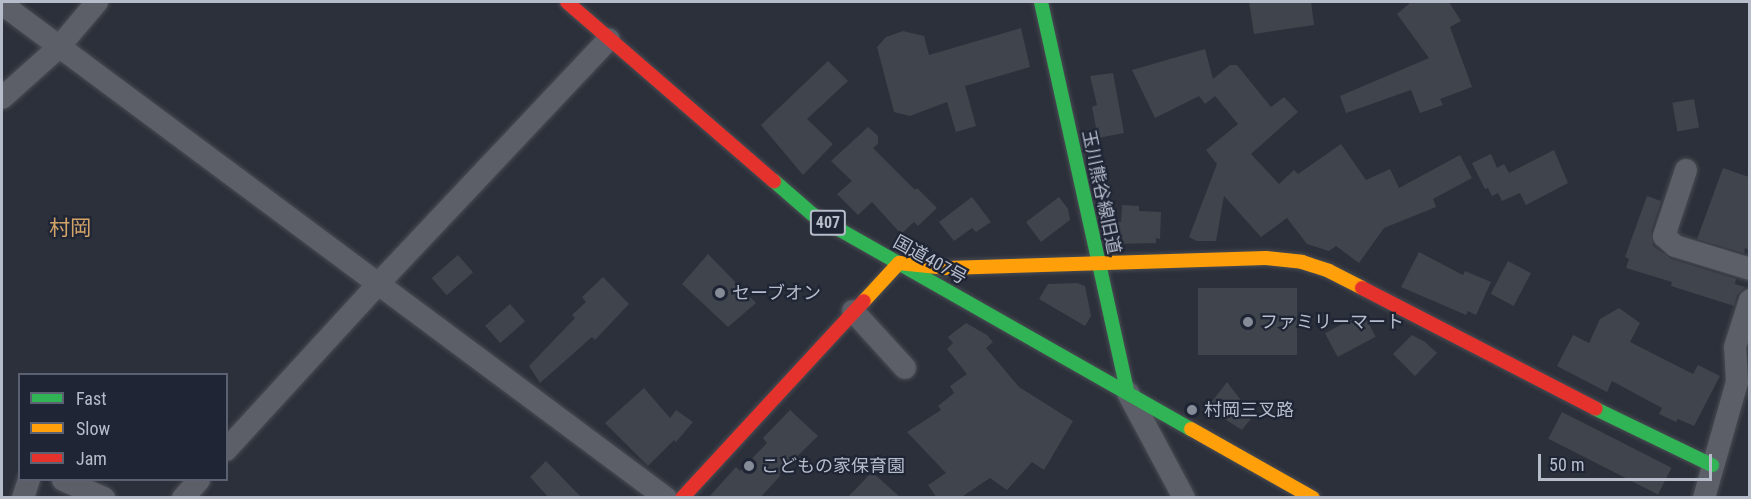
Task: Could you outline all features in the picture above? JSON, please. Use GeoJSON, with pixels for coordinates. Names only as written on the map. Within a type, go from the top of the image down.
{"type":"FeatureCollection","features":[{"type":"Feature","properties":{"kind":"main road","name":"国道407号"},"geometry":{"type":"LineString","coordinates":[[567,2],[812,213],[1313,498]]}},
{"type":"Feature","properties":{"kind":"main road","name":"玉川熊谷線旧道"},"geometry":{"type":"LineString","coordinates":[[1041,2],[1127,391]]}},
{"type":"Feature","properties":{"kind":"main road"},"geometry":{"type":"LineString","coordinates":[[682,498],[899,263],[947,268],[1266,258],[1302,262],[1329,271],[1645,434],[1712,465]]}},
{"type":"Feature","properties":{"kind":"street"},"geometry":{"type":"LineString","coordinates":[[2,98],[59,47],[98,2]]}},
{"type":"Feature","properties":{"kind":"street"},"geometry":{"type":"LineString","coordinates":[[2,4],[666,498]]}},
{"type":"Feature","properties":{"kind":"street"},"geometry":{"type":"LineString","coordinates":[[228,448],[379,283],[609,39]]}},
{"type":"Feature","properties":{"kind":"street"},"geometry":{"type":"LineString","coordinates":[[1686,170],[1664,236],[1675,246],[1749,269]]}},
{"type":"Feature","properties":{"kind":"street"},"geometry":{"type":"LineString","coordinates":[[1704,498],[1737,382],[1735,347],[1749,300]]}},
{"type":"Feature","properties":{"kind":"street"},"geometry":{"type":"LineString","coordinates":[[853,311],[905,368]]}},
{"type":"Feature","properties":{"kind":"street"},"geometry":{"type":"LineString","coordinates":[[1127,391],[1184,498]]}},
{"type":"Feature","properties":{"kind":"street"},"geometry":{"type":"LineString","coordinates":[[23,498],[29,481]]}},
{"type":"Feature","properties":{"kind":"street"},"geometry":{"type":"LineString","coordinates":[[65,481],[104,498]]}},
{"type":"Feature","properties":{"kind":"street"},"geometry":{"type":"LineString","coordinates":[[183,498],[198,481]]}},
{"type":"Feature","properties":{"kind":"building"},"geometry":{"type":"Polygon","coordinates":[[[1249,2],[1311,2],[1314,25],[1254,34],[1249,2]]]}},
{"type":"Feature","properties":{"kind":"building"},"geometry":{"type":"Polygon","coordinates":[[[1411,2],[1449,2],[1461,21],[1450,27],[1472,87],[1440,99],[1443,105],[1420,113],[1411,90],[1346,113],[1340,96],[1429,58],[1397,14],[1411,2]]]}},
{"type":"Feature","properties":{"kind":"building"},"geometry":{"type":"Polygon","coordinates":[[[1021,28],[1030,67],[965,86],[976,126],[956,132],[947,102],[910,116],[894,112],[877,47],[886,37],[903,31],[924,36],[929,55],[1021,28]]]}},
{"type":"Feature","properties":{"kind":"building"},"geometry":{"type":"Polygon","coordinates":[[[1205,49],[1213,79],[1230,65],[1237,65],[1271,107],[1284,97],[1298,112],[1251,154],[1279,184],[1294,170],[1298,174],[1341,144],[1366,180],[1390,169],[1399,188],[1460,155],[1472,178],[1433,199],[1436,207],[1384,228],[1359,263],[1336,246],[1329,251],[1307,244],[1287,218],[1261,237],[1224,196],[1216,241],[1197,241],[1189,237],[1217,164],[1206,150],[1238,124],[1215,96],[1205,104],[1199,96],[1155,118],[1132,70],[1205,49]]]}},
{"type":"Feature","properties":{"kind":"building"},"geometry":{"type":"Polygon","coordinates":[[[828,61],[848,81],[807,119],[833,144],[803,175],[761,125],[828,61]]]}},
{"type":"Feature","properties":{"kind":"building"},"geometry":{"type":"Polygon","coordinates":[[[1113,73],[1124,133],[1098,138],[1092,107],[1097,105],[1090,76],[1113,73]]]}},
{"type":"Feature","properties":{"kind":"building"},"geometry":{"type":"Polygon","coordinates":[[[1694,99],[1699,128],[1677,131],[1672,103],[1694,99]]]}},
{"type":"Feature","properties":{"kind":"building"},"geometry":{"type":"Polygon","coordinates":[[[868,127],[878,136],[878,144],[873,148],[915,190],[917,188],[937,208],[918,226],[914,222],[901,234],[872,202],[858,215],[837,194],[852,181],[831,161],[868,127]]]}},
{"type":"Feature","properties":{"kind":"building"},"geometry":{"type":"Polygon","coordinates":[[[1554,150],[1568,183],[1526,205],[1520,193],[1502,201],[1498,193],[1492,196],[1488,188],[1485,189],[1472,163],[1491,154],[1497,168],[1504,164],[1509,173],[1554,150]]]}},
{"type":"Feature","properties":{"kind":"building"},"geometry":{"type":"Polygon","coordinates":[[[1723,168],[1749,177],[1749,250],[1745,248],[1744,253],[1697,239],[1723,168]]]}},
{"type":"Feature","properties":{"kind":"building"},"geometry":{"type":"Polygon","coordinates":[[[1647,196],[1661,201],[1651,232],[1653,246],[1671,259],[1736,279],[1735,284],[1745,287],[1737,295],[1734,306],[1671,286],[1672,282],[1626,268],[1629,259],[1625,257],[1647,196]]]}},
{"type":"Feature","properties":{"kind":"building"},"geometry":{"type":"Polygon","coordinates":[[[972,197],[991,222],[976,232],[972,228],[954,241],[939,222],[972,197]]]}},
{"type":"Feature","properties":{"kind":"building"},"geometry":{"type":"Polygon","coordinates":[[[1059,197],[1068,209],[1070,220],[1041,242],[1026,222],[1059,197]]]}},
{"type":"Feature","properties":{"kind":"building"},"geometry":{"type":"Polygon","coordinates":[[[1122,205],[1139,206],[1139,211],[1161,212],[1160,239],[1156,238],[1156,243],[1114,244],[1114,222],[1121,222],[1122,205]]]}},
{"type":"Feature","properties":{"kind":"building"},"geometry":{"type":"Polygon","coordinates":[[[1419,252],[1463,275],[1465,271],[1491,282],[1476,315],[1468,311],[1466,315],[1401,287],[1419,252]]]}},
{"type":"Feature","properties":{"kind":"building","name":"セーブオン"},"geometry":{"type":"Polygon","coordinates":[[[708,254],[756,303],[728,327],[682,284],[708,254]]]}},
{"type":"Feature","properties":{"kind":"building"},"geometry":{"type":"Polygon","coordinates":[[[458,255],[473,272],[447,295],[432,278],[458,255]]]}},
{"type":"Feature","properties":{"kind":"building"},"geometry":{"type":"Polygon","coordinates":[[[1508,261],[1531,273],[1514,306],[1491,294],[1508,261]]]}},
{"type":"Feature","properties":{"kind":"building"},"geometry":{"type":"Polygon","coordinates":[[[603,277],[629,304],[595,340],[592,337],[540,383],[529,366],[575,318],[572,315],[586,302],[582,297],[603,277]]]}},
{"type":"Feature","properties":{"kind":"building"},"geometry":{"type":"Polygon","coordinates":[[[1077,283],[1085,286],[1091,316],[1085,326],[1039,299],[1048,284],[1077,283]]]}},
{"type":"Feature","properties":{"kind":"building","name":"ファミリーマート"},"geometry":{"type":"Polygon","coordinates":[[[1198,288],[1297,288],[1297,355],[1198,355],[1198,288]]]}},
{"type":"Feature","properties":{"kind":"building"},"geometry":{"type":"Polygon","coordinates":[[[510,304],[525,321],[500,343],[485,326],[510,304]]]}},
{"type":"Feature","properties":{"kind":"building"},"geometry":{"type":"Polygon","coordinates":[[[1619,308],[1640,323],[1630,342],[1693,374],[1698,365],[1720,376],[1694,426],[1678,419],[1676,422],[1659,414],[1662,408],[1612,381],[1607,392],[1557,366],[1573,335],[1589,343],[1600,319],[1619,308]]]}},
{"type":"Feature","properties":{"kind":"building"},"geometry":{"type":"Polygon","coordinates":[[[1363,313],[1376,337],[1338,357],[1325,333],[1363,313]]]}},
{"type":"Feature","properties":{"kind":"building"},"geometry":{"type":"Polygon","coordinates":[[[966,323],[987,335],[993,342],[986,348],[1019,387],[1073,421],[1044,470],[1032,462],[1007,490],[990,478],[960,498],[937,498],[928,485],[946,473],[907,432],[941,410],[938,406],[954,393],[950,386],[967,374],[947,349],[953,343],[948,337],[966,323]]]}},
{"type":"Feature","properties":{"kind":"building"},"geometry":{"type":"Polygon","coordinates":[[[1412,335],[1425,342],[1437,353],[1415,376],[1393,354],[1412,335]]]}},
{"type":"Feature","properties":{"kind":"building"},"geometry":{"type":"Polygon","coordinates":[[[1227,382],[1253,416],[1242,430],[1207,408],[1227,382]]]}},
{"type":"Feature","properties":{"kind":"building"},"geometry":{"type":"Polygon","coordinates":[[[644,388],[670,418],[676,410],[693,422],[676,442],[674,440],[648,466],[605,423],[644,388]]]}},
{"type":"Feature","properties":{"kind":"building"},"geometry":{"type":"Polygon","coordinates":[[[790,410],[818,436],[779,474],[780,476],[760,498],[708,498],[736,467],[740,471],[767,443],[763,438],[790,410]]]}},
{"type":"Feature","properties":{"kind":"building"},"geometry":{"type":"Polygon","coordinates":[[[1562,412],[1672,468],[1658,495],[1548,439],[1562,412]]]}},
{"type":"Feature","properties":{"kind":"building"},"geometry":{"type":"Polygon","coordinates":[[[546,461],[582,498],[549,498],[530,477],[546,461]]]}},
{"type":"Feature","properties":{"kind":"building"},"geometry":{"type":"Polygon","coordinates":[[[872,472],[901,498],[847,498],[872,472]]]}},
{"type":"Feature","properties":{"kind":"traffic: fast"},"geometry":{"type":"LineString","coordinates":[[1041,2],[1127,391]]}},
{"type":"Feature","properties":{"kind":"traffic: fast"},"geometry":{"type":"LineString","coordinates":[[774,181],[812,214],[1191,429]]}},
{"type":"Feature","properties":{"kind":"traffic: fast"},"geometry":{"type":"LineString","coordinates":[[1596,409],[1712,465]]}},
{"type":"Feature","properties":{"kind":"traffic: slow"},"geometry":{"type":"LineString","coordinates":[[864,301],[899,263],[947,268],[1266,258],[1302,262],[1329,271],[1362,288]]}},
{"type":"Feature","properties":{"kind":"traffic: slow"},"geometry":{"type":"LineString","coordinates":[[1191,429],[1313,498]]}},
{"type":"Feature","properties":{"kind":"traffic: jam"},"geometry":{"type":"LineString","coordinates":[[567,2],[774,181]]}},
{"type":"Feature","properties":{"kind":"traffic: jam"},"geometry":{"type":"LineString","coordinates":[[1362,288],[1596,409]]}},
{"type":"Feature","properties":{"kind":"traffic: jam"},"geometry":{"type":"LineString","coordinates":[[682,498],[864,301]]}},
{"type":"Feature","properties":{"kind":"place","name":"セーブオン"},"geometry":{"type":"Point","coordinates":[720,293]}},
{"type":"Feature","properties":{"kind":"place","name":"ファミリーマート"},"geometry":{"type":"Point","coordinates":[1248,322]}},
{"type":"Feature","properties":{"kind":"place","name":"村岡三叉路"},"geometry":{"type":"Point","coordinates":[1192,410]}},
{"type":"Feature","properties":{"kind":"place","name":"こどもの家保育園"},"geometry":{"type":"Point","coordinates":[749,466]}},
{"type":"Feature","properties":{"kind":"district","name":"村岡"},"geometry":{"type":"Point","coordinates":[70,228]}}]}
